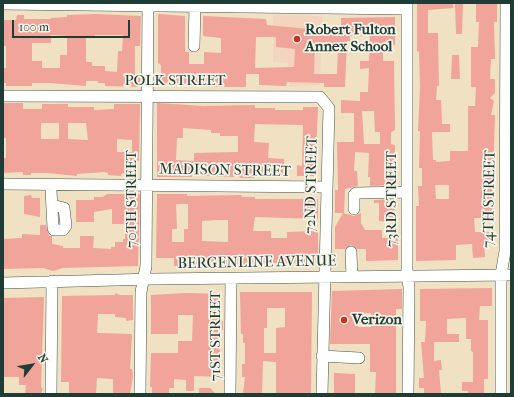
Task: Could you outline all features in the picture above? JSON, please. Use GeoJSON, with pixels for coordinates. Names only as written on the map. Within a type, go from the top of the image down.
{"type":"FeatureCollection","features":[{"type":"Feature","properties":{"kind":"street"},"geometry":{"type":"LineString","coordinates":[[3,4],[407,6]]}},
{"type":"Feature","properties":{"kind":"street","name":"70TH STREET"},"geometry":{"type":"LineString","coordinates":[[140,394],[141,292],[146,266],[148,185],[148,4]]}},
{"type":"Feature","properties":{"kind":"street"},"geometry":{"type":"LineString","coordinates":[[194,46],[195,6]]}},
{"type":"Feature","properties":{"kind":"street","name":"73RD STREET"},"geometry":{"type":"LineString","coordinates":[[407,6],[407,192],[409,287],[408,394]]}},
{"type":"Feature","properties":{"kind":"street","name":"74TH STREET"},"geometry":{"type":"LineString","coordinates":[[501,394],[508,178],[508,7]]}},
{"type":"Feature","properties":{"kind":"street","name":"POLK STREET"},"geometry":{"type":"LineString","coordinates":[[3,96],[320,97],[329,108],[328,121]]}},
{"type":"Feature","properties":{"kind":"street","name":"72ND STREET"},"geometry":{"type":"LineString","coordinates":[[322,394],[328,121]]}},
{"type":"Feature","properties":{"kind":"street","name":"MADISON STREET"},"geometry":{"type":"LineString","coordinates":[[3,184],[326,187]]}},
{"type":"Feature","properties":{"kind":"street"},"geometry":{"type":"LineString","coordinates":[[51,184],[52,204]]}},
{"type":"Feature","properties":{"kind":"street"},"geometry":{"type":"LineString","coordinates":[[354,209],[354,195],[356,193],[407,192]]}},
{"type":"Feature","properties":{"kind":"street"},"geometry":{"type":"LineString","coordinates":[[351,252],[352,277]]}},
{"type":"Feature","properties":{"kind":"street","name":"BERGENLINE AVENUE"},"geometry":{"type":"LineString","coordinates":[[3,283],[144,279],[506,275]]}},
{"type":"Feature","properties":{"kind":"street","name":"71ST STREET"},"geometry":{"type":"LineString","coordinates":[[230,394],[231,279]]}},
{"type":"Feature","properties":{"kind":"street"},"geometry":{"type":"LineString","coordinates":[[51,394],[52,281]]}},
{"type":"Feature","properties":{"kind":"street"},"geometry":{"type":"LineString","coordinates":[[322,356],[358,358]]}},
{"type":"Feature","properties":{"kind":"shaded area","name":"Robert Fulton Annex School"},"geometry":{"type":"Polygon","coordinates":[[[273,15],[322,16],[320,85],[290,86],[288,63],[273,62],[273,15]]]}},
{"type":"Feature","properties":{"kind":"building"},"geometry":{"type":"Polygon","coordinates":[[[417,3],[453,3],[453,8],[428,10],[428,33],[438,33],[439,86],[437,86],[436,100],[441,100],[442,124],[450,124],[450,132],[432,132],[433,160],[436,160],[436,162],[450,161],[450,151],[468,151],[468,106],[475,106],[476,87],[471,87],[471,47],[478,47],[479,22],[476,22],[476,3],[497,3],[497,22],[494,22],[495,59],[491,59],[490,79],[495,79],[495,93],[490,98],[494,101],[491,115],[495,115],[492,218],[474,218],[475,232],[491,232],[491,242],[484,244],[485,257],[473,258],[472,244],[456,245],[456,260],[416,261],[416,206],[419,206],[418,186],[422,186],[422,168],[419,168],[420,131],[418,131],[420,87],[419,52],[417,51],[417,3]],[[435,185],[436,199],[449,199],[449,185],[435,185]]]}},
{"type":"Feature","properties":{"kind":"building"},"geometry":{"type":"Polygon","coordinates":[[[455,4],[463,4],[462,34],[456,34],[455,4]]]}},
{"type":"Feature","properties":{"kind":"building"},"geometry":{"type":"Polygon","coordinates":[[[97,14],[141,16],[140,46],[135,46],[135,77],[140,77],[140,87],[105,86],[105,83],[98,83],[98,81],[86,81],[86,86],[32,83],[32,86],[6,86],[6,83],[3,83],[3,68],[6,68],[6,46],[3,46],[3,20],[16,20],[17,15],[24,15],[24,19],[51,19],[67,17],[67,15],[97,14]],[[51,35],[51,43],[32,43],[32,61],[42,61],[42,68],[60,68],[60,55],[67,55],[67,36],[51,35]],[[95,35],[95,37],[86,37],[86,62],[92,62],[92,66],[105,66],[105,71],[117,72],[118,51],[122,51],[123,35],[95,35]]]}},
{"type":"Feature","properties":{"kind":"building"},"geometry":{"type":"Polygon","coordinates":[[[158,14],[185,16],[185,52],[189,52],[189,64],[204,64],[204,52],[221,53],[221,38],[203,36],[203,16],[266,19],[267,25],[341,32],[341,18],[395,17],[395,45],[383,46],[383,61],[394,61],[395,130],[391,132],[391,144],[395,145],[395,185],[370,186],[370,177],[368,177],[369,153],[355,152],[354,171],[357,171],[358,186],[345,189],[344,213],[335,213],[335,190],[338,190],[337,142],[354,142],[354,113],[341,113],[341,100],[360,101],[360,92],[368,92],[369,68],[360,69],[360,61],[369,61],[370,35],[350,36],[350,41],[347,41],[345,87],[324,87],[324,83],[287,82],[286,86],[259,85],[259,74],[246,74],[246,87],[203,87],[204,83],[161,85],[161,65],[158,63],[158,14]],[[256,37],[255,68],[294,67],[295,49],[276,47],[276,37],[256,37]],[[315,42],[314,74],[337,74],[338,49],[327,49],[327,43],[315,42]],[[362,111],[364,144],[380,144],[380,132],[375,132],[374,111],[362,111]]]}},
{"type":"Feature","properties":{"kind":"building"},"geometry":{"type":"Polygon","coordinates":[[[452,55],[459,55],[460,79],[451,79],[452,55]]]}},
{"type":"Feature","properties":{"kind":"building"},"geometry":{"type":"Polygon","coordinates":[[[3,103],[23,103],[23,109],[42,109],[42,104],[68,104],[68,107],[94,107],[94,110],[114,109],[114,104],[140,104],[139,161],[130,161],[130,172],[121,174],[121,176],[108,175],[108,173],[104,172],[77,174],[77,176],[47,173],[31,173],[31,175],[23,175],[23,172],[3,173],[3,158],[6,158],[6,138],[3,138],[3,103]],[[41,123],[41,139],[59,139],[59,123],[41,123]],[[68,123],[68,139],[88,140],[86,123],[68,123]],[[117,139],[117,152],[132,152],[132,140],[117,139]]]}},
{"type":"Feature","properties":{"kind":"building"},"geometry":{"type":"Polygon","coordinates":[[[157,103],[203,106],[255,105],[255,108],[275,108],[275,110],[303,110],[303,107],[318,107],[315,176],[297,176],[297,165],[302,166],[303,125],[255,124],[254,142],[269,143],[268,158],[284,159],[284,173],[254,171],[254,178],[241,178],[236,175],[233,177],[192,175],[192,177],[157,177],[157,103]],[[183,128],[183,138],[177,138],[176,160],[194,161],[194,153],[238,152],[238,136],[220,136],[220,133],[211,133],[211,130],[183,128]]]}},
{"type":"Feature","properties":{"kind":"building"},"geometry":{"type":"Polygon","coordinates":[[[107,194],[140,194],[138,266],[63,268],[53,271],[43,268],[3,269],[3,239],[22,238],[22,234],[40,235],[40,225],[46,225],[49,236],[52,236],[52,244],[63,246],[63,248],[80,248],[80,236],[94,236],[93,248],[111,249],[111,247],[115,247],[115,242],[123,242],[123,239],[125,239],[125,224],[112,224],[112,209],[94,212],[94,222],[76,222],[76,200],[94,200],[94,197],[103,197],[107,194]]]}},
{"type":"Feature","properties":{"kind":"building"},"geometry":{"type":"Polygon","coordinates":[[[157,194],[187,194],[187,196],[242,195],[241,197],[255,197],[255,199],[318,199],[318,219],[255,217],[253,231],[271,231],[271,238],[287,238],[287,232],[318,231],[318,262],[174,266],[174,258],[156,258],[157,194]],[[176,204],[177,229],[172,229],[172,242],[184,242],[184,229],[188,229],[188,204],[176,204]],[[228,220],[202,221],[202,241],[228,242],[228,220]]]}},
{"type":"Feature","properties":{"kind":"building"},"geometry":{"type":"Polygon","coordinates":[[[31,195],[32,198],[40,198],[40,217],[24,214],[24,196],[31,195]]]}},
{"type":"Feature","properties":{"kind":"building"},"geometry":{"type":"Polygon","coordinates":[[[394,199],[395,222],[379,221],[379,203],[374,203],[374,200],[394,199]]]}},
{"type":"Feature","properties":{"kind":"building"},"geometry":{"type":"Polygon","coordinates":[[[343,213],[354,216],[361,213],[361,223],[365,230],[382,230],[382,238],[398,238],[398,260],[366,261],[366,249],[357,249],[351,245],[345,249],[335,249],[335,227],[343,213]]]}},
{"type":"Feature","properties":{"kind":"building"},"geometry":{"type":"Polygon","coordinates":[[[492,288],[492,306],[480,306],[479,320],[488,320],[488,379],[484,379],[484,394],[468,394],[468,391],[462,391],[462,382],[473,382],[473,352],[471,351],[471,339],[466,339],[466,318],[447,319],[447,334],[459,334],[459,342],[434,342],[434,361],[441,360],[442,370],[439,370],[441,394],[424,394],[424,388],[419,388],[419,378],[424,378],[421,342],[425,342],[426,321],[420,321],[420,289],[492,288]]]}},
{"type":"Feature","properties":{"kind":"building"},"geometry":{"type":"Polygon","coordinates":[[[402,289],[402,309],[396,309],[396,394],[375,394],[376,372],[370,372],[370,344],[330,344],[332,291],[402,289]],[[358,313],[358,327],[371,327],[371,313],[358,313]]]}},
{"type":"Feature","properties":{"kind":"building"},"geometry":{"type":"Polygon","coordinates":[[[240,292],[312,292],[311,394],[276,394],[276,362],[263,361],[262,394],[243,394],[245,377],[242,377],[242,364],[245,364],[245,343],[243,343],[243,334],[241,334],[240,292]],[[267,308],[267,328],[264,328],[264,353],[276,353],[276,328],[285,327],[285,308],[267,308]]]}},
{"type":"Feature","properties":{"kind":"building"},"geometry":{"type":"Polygon","coordinates":[[[115,293],[120,295],[133,295],[133,320],[126,321],[126,318],[115,317],[115,314],[98,314],[97,333],[132,334],[130,369],[132,369],[133,376],[130,394],[113,394],[113,379],[97,378],[96,394],[69,394],[69,382],[61,382],[62,296],[115,295],[115,293]]]}},
{"type":"Feature","properties":{"kind":"building"},"geometry":{"type":"Polygon","coordinates":[[[187,293],[221,294],[221,321],[223,321],[223,330],[218,330],[218,344],[220,344],[220,377],[194,376],[194,391],[186,391],[186,380],[174,379],[174,388],[169,388],[169,394],[152,394],[152,387],[150,387],[151,353],[178,353],[178,341],[192,341],[193,315],[178,315],[178,334],[151,334],[151,295],[187,293]]]}},
{"type":"Feature","properties":{"kind":"building"},"geometry":{"type":"Polygon","coordinates":[[[44,297],[41,387],[43,389],[41,394],[25,394],[26,385],[19,385],[19,377],[3,377],[3,298],[44,297]]]}},
{"type":"Feature","properties":{"kind":"building"},"geometry":{"type":"Polygon","coordinates":[[[334,373],[355,374],[355,394],[334,394],[334,373]]]}},
{"type":"Feature","properties":{"kind":"building"},"geometry":{"type":"Polygon","coordinates":[[[199,388],[210,388],[216,394],[199,394],[199,388]]]}},
{"type":"Feature","properties":{"kind":"place","name":"Robert Fulton Annex School"},"geometry":{"type":"Point","coordinates":[297,39]}},
{"type":"Feature","properties":{"kind":"place","name":"Verizon"},"geometry":{"type":"Point","coordinates":[344,320]}}]}
